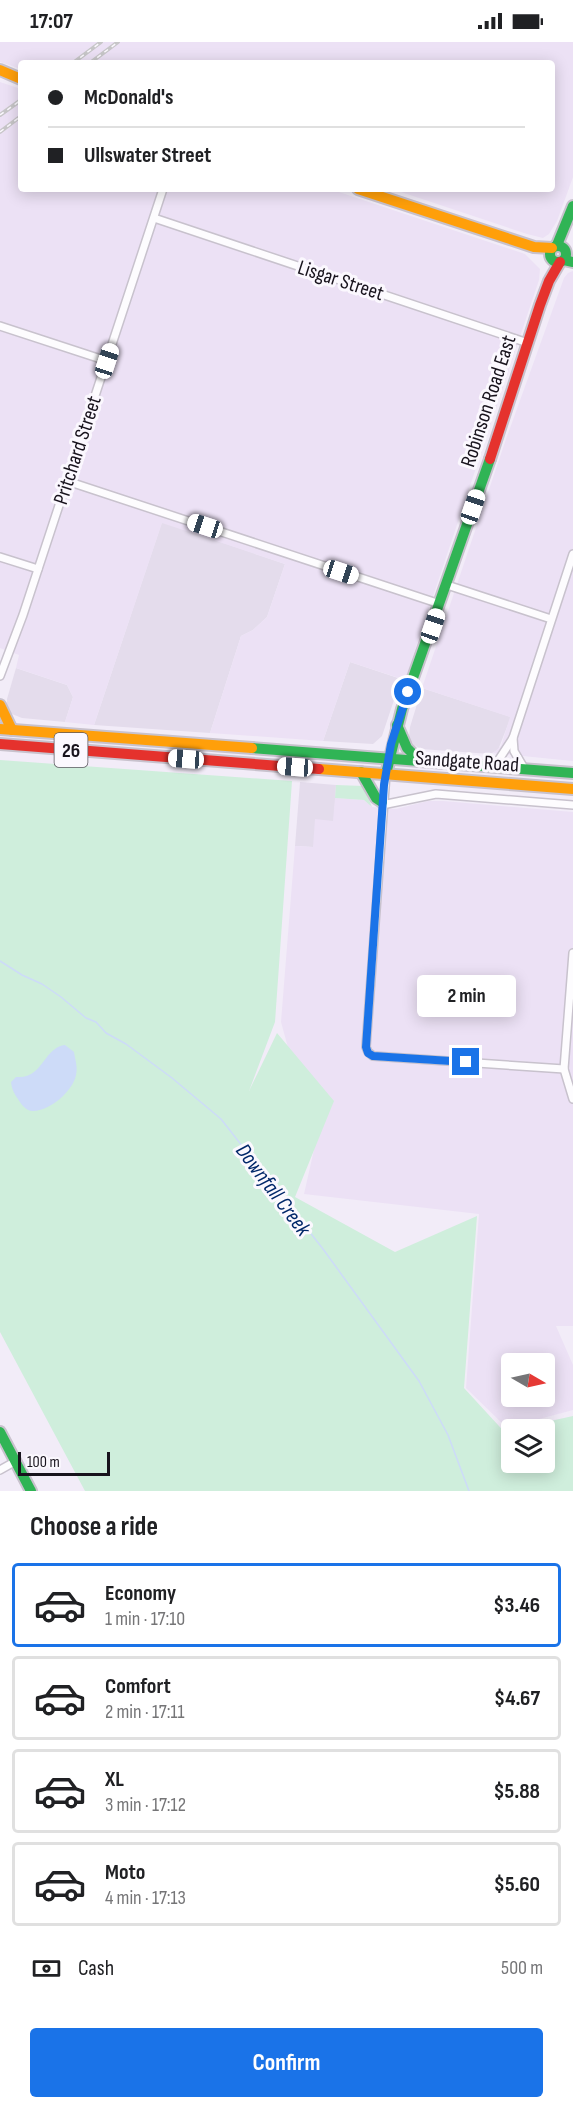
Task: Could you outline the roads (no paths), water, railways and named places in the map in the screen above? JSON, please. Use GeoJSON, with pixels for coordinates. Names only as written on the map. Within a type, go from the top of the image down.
{"type":"FeatureCollection","features":[{"type":"Feature","properties":{"kind":"main road"},"geometry":{"type":"LineString","coordinates":[[0,70],[17,78]]}},
{"type":"Feature","properties":{"kind":"main road"},"geometry":{"type":"LineString","coordinates":[[0,75],[17,78]]}},
{"type":"Feature","properties":{"kind":"main road"},"geometry":{"type":"LineString","coordinates":[[367,192],[561,255]]}},
{"type":"Feature","properties":{"kind":"main road","name":"Robinson Road East"},"geometry":{"type":"LineString","coordinates":[[386,774],[397,725],[447,585],[549,281],[561,255],[573,206]]}},
{"type":"Feature","properties":{"kind":"main road"},"geometry":{"type":"LineString","coordinates":[[0,705],[12,730]]}},
{"type":"Feature","properties":{"kind":"main road"},"geometry":{"type":"LineString","coordinates":[[397,725],[407,748],[420,762]]}},
{"type":"Feature","properties":{"kind":"main road","name":"Sandgate Road"},"geometry":{"type":"LineString","coordinates":[[0,729],[573,773]]}},
{"type":"Feature","properties":{"kind":"main road","name":"Sandgate Road"},"geometry":{"type":"LineString","coordinates":[[0,744],[573,789]]}},
{"type":"Feature","properties":{"kind":"main road"},"geometry":{"type":"LineString","coordinates":[[361,772],[382,804]]}},
{"type":"Feature","properties":{"kind":"main road"},"geometry":{"type":"LineString","coordinates":[[0,1432],[32,1491]]}},
{"type":"Feature","properties":{"kind":"street","name":"Pritchard Street"},"geometry":{"type":"LineString","coordinates":[[0,676],[38,569],[163,192]]}},
{"type":"Feature","properties":{"kind":"street","name":"Lisgar Street"},"geometry":{"type":"LineString","coordinates":[[154,218],[528,343]]}},
{"type":"Feature","properties":{"kind":"street"},"geometry":{"type":"LineString","coordinates":[[0,326],[107,361]]}},
{"type":"Feature","properties":{"kind":"street"},"geometry":{"type":"LineString","coordinates":[[67,481],[440,604]]}},
{"type":"Feature","properties":{"kind":"street"},"geometry":{"type":"LineString","coordinates":[[493,767],[513,738],[573,554]]}},
{"type":"Feature","properties":{"kind":"street"},"geometry":{"type":"LineString","coordinates":[[0,556],[38,569]]}},
{"type":"Feature","properties":{"kind":"street"},"geometry":{"type":"LineString","coordinates":[[447,585],[551,619]]}},
{"type":"Feature","properties":{"kind":"street"},"geometry":{"type":"LineString","coordinates":[[513,738],[515,754],[524,769]]}},
{"type":"Feature","properties":{"kind":"street"},"geometry":{"type":"LineString","coordinates":[[386,774],[366,1047],[368,1053],[373,1056],[564,1069]]}},
{"type":"Feature","properties":{"kind":"street","name":"Sandgate Road"},"geometry":{"type":"LineString","coordinates":[[382,804],[436,794],[573,805]]}},
{"type":"Feature","properties":{"kind":"street"},"geometry":{"type":"LineString","coordinates":[[573,953],[564,1069],[573,1099]]}},
{"type":"Feature","properties":{"kind":"street"},"geometry":{"type":"LineString","coordinates":[[0,1470],[16,1461]]}},
{"type":"Feature","properties":{"kind":"water"},"geometry":{"type":"Polygon","coordinates":[[[65,1045],[74,1052],[77,1066],[70,1088],[46,1108],[32,1111],[27,1109],[15,1095],[11,1082],[16,1077],[31,1074],[54,1049],[65,1045]]]}},
{"type":"Feature","properties":{"kind":"waterway","name":"Downfall Creek"},"geometry":{"type":"LineString","coordinates":[[0,961],[42,984],[86,1018],[96,1022],[106,1033],[126,1044],[172,1078],[221,1119],[323,1249],[419,1381],[448,1435],[469,1491]]}},
{"type":"Feature","properties":{"kind":"railway"},"geometry":{"type":"LineString","coordinates":[[77,60],[101,42]]}},
{"type":"Feature","properties":{"kind":"railway"},"geometry":{"type":"LineString","coordinates":[[94,60],[118,42]]}},
{"type":"Feature","properties":{"kind":"railway"},"geometry":{"type":"LineString","coordinates":[[0,115],[18,102]]}},
{"type":"Feature","properties":{"kind":"railway"},"geometry":{"type":"LineString","coordinates":[[0,132],[18,118]]}}]}
